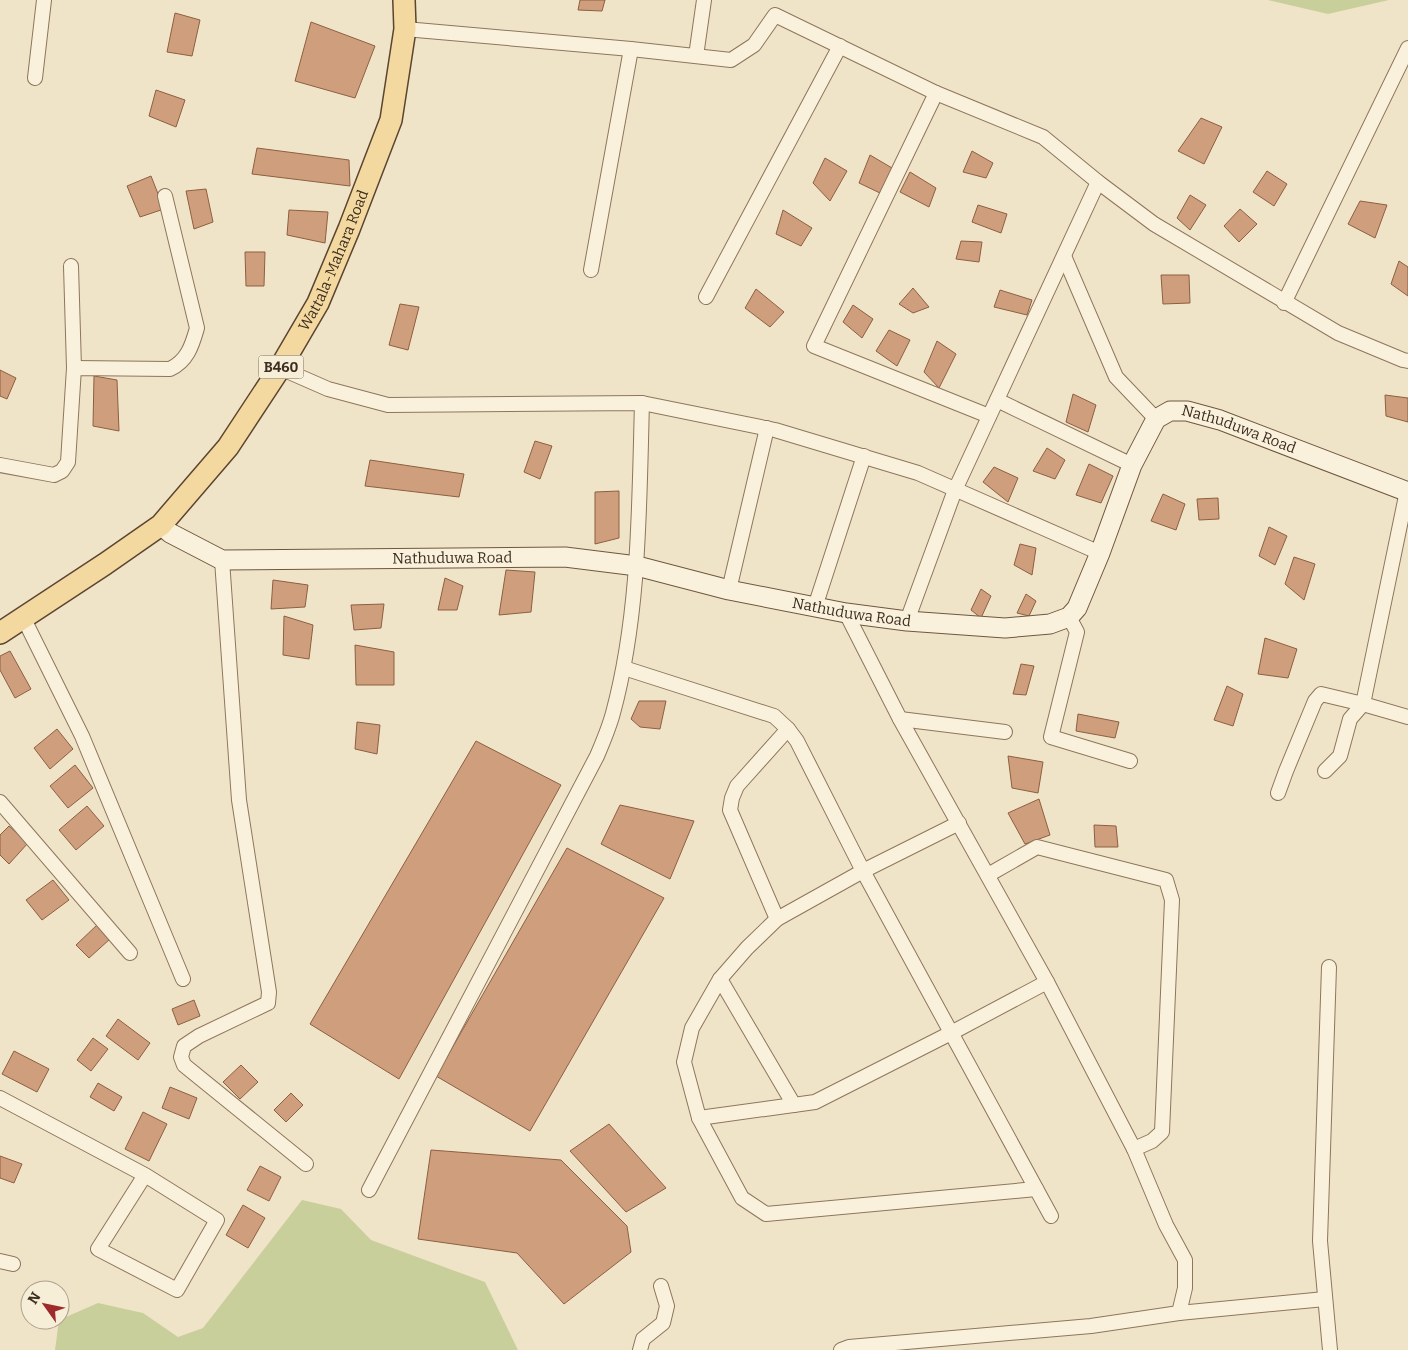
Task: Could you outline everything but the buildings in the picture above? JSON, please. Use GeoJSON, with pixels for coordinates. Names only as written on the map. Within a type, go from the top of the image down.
{"type":"FeatureCollection","features":[{"type":"Feature","properties":{"kind":"main road","name":"Wattala-Mahara Road"},"geometry":{"type":"LineString","coordinates":[[0,633],[97,570],[161,525],[228,446],[280,368],[318,303],[391,120],[405,29],[404,0]]}},
{"type":"Feature","properties":{"kind":"street"},"geometry":{"type":"LineString","coordinates":[[35,78],[44,0]]}},
{"type":"Feature","properties":{"kind":"street"},"geometry":{"type":"LineString","coordinates":[[696,56],[704,0]]}},
{"type":"Feature","properties":{"kind":"street"},"geometry":{"type":"LineString","coordinates":[[405,29],[731,60],[754,45],[775,15],[936,93],[1043,137],[1154,224],[1338,333],[1406,357]]}},
{"type":"Feature","properties":{"kind":"street"},"geometry":{"type":"LineString","coordinates":[[706,297],[840,46]]}},
{"type":"Feature","properties":{"kind":"street"},"geometry":{"type":"LineString","coordinates":[[1284,302],[1408,48]]}},
{"type":"Feature","properties":{"kind":"street"},"geometry":{"type":"LineString","coordinates":[[591,270],[631,49]]}},
{"type":"Feature","properties":{"kind":"street"},"geometry":{"type":"LineString","coordinates":[[936,93],[814,346],[989,416]]}},
{"type":"Feature","properties":{"kind":"street"},"geometry":{"type":"LineString","coordinates":[[907,621],[955,490],[1098,182]]}},
{"type":"Feature","properties":{"kind":"street"},"geometry":{"type":"LineString","coordinates":[[74,368],[170,369],[181,364],[193,342],[197,328],[165,196]]}},
{"type":"Feature","properties":{"kind":"street"},"geometry":{"type":"LineString","coordinates":[[1064,256],[1116,377],[1156,419],[1132,465],[1100,554],[1077,608],[1069,617],[1077,632],[1050,737],[1130,761]]}},
{"type":"Feature","properties":{"kind":"street"},"geometry":{"type":"LineString","coordinates":[[0,465],[54,476],[68,462],[74,368],[71,266]]}},
{"type":"Feature","properties":{"kind":"street"},"geometry":{"type":"LineString","coordinates":[[280,368],[328,389],[388,405],[642,403],[767,428],[918,473],[1100,554]]}},
{"type":"Feature","properties":{"kind":"street"},"geometry":{"type":"LineString","coordinates":[[997,400],[1132,465]]}},
{"type":"Feature","properties":{"kind":"street"},"geometry":{"type":"LineString","coordinates":[[369,1190],[597,756],[613,715],[624,668],[637,566],[642,403]]}},
{"type":"Feature","properties":{"kind":"street","name":"Nathuduwa Road"},"geometry":{"type":"LineString","coordinates":[[1156,419],[1170,411],[1187,411],[1220,420],[1407,492]]}},
{"type":"Feature","properties":{"kind":"street"},"geometry":{"type":"LineString","coordinates":[[730,590],[767,428]]}},
{"type":"Feature","properties":{"kind":"street"},"geometry":{"type":"LineString","coordinates":[[815,606],[864,456]]}},
{"type":"Feature","properties":{"kind":"street"},"geometry":{"type":"LineString","coordinates":[[1325,771],[1340,756],[1350,719],[1363,704],[1407,492]]}},
{"type":"Feature","properties":{"kind":"street","name":"Nathuduwa Road"},"geometry":{"type":"LineString","coordinates":[[161,525],[170,533],[222,560],[565,557],[637,566],[730,590],[846,613],[907,621],[1005,628],[1050,624],[1069,617]]}},
{"type":"Feature","properties":{"kind":"street"},"geometry":{"type":"LineString","coordinates":[[222,560],[239,800],[269,992],[268,1004],[199,1036],[184,1046],[181,1057],[184,1065],[306,1164]]}},
{"type":"Feature","properties":{"kind":"street"},"geometry":{"type":"LineString","coordinates":[[846,613],[900,719],[1047,982],[1134,1149],[1166,1225],[1185,1260],[1185,1288],[1179,1312]]}},
{"type":"Feature","properties":{"kind":"street"},"geometry":{"type":"LineString","coordinates":[[23,617],[82,736],[183,978]]}},
{"type":"Feature","properties":{"kind":"street"},"geometry":{"type":"LineString","coordinates":[[624,668],[774,716],[788,729],[797,741],[863,871],[1050,1216]]}},
{"type":"Feature","properties":{"kind":"street"},"geometry":{"type":"LineString","coordinates":[[1278,793],[1315,701],[1321,694],[1408,717]]}},
{"type":"Feature","properties":{"kind":"street"},"geometry":{"type":"LineString","coordinates":[[900,719],[1005,732]]}},
{"type":"Feature","properties":{"kind":"street"},"geometry":{"type":"LineString","coordinates":[[777,919],[730,810],[737,786],[788,729]]}},
{"type":"Feature","properties":{"kind":"street"},"geometry":{"type":"LineString","coordinates":[[0,802],[130,953]]}},
{"type":"Feature","properties":{"kind":"street"},"geometry":{"type":"LineString","coordinates":[[959,823],[863,871],[777,919],[747,948],[720,979],[692,1028],[684,1062],[700,1118],[742,1198],[766,1214],[1036,1189]]}},
{"type":"Feature","properties":{"kind":"street"},"geometry":{"type":"LineString","coordinates":[[988,875],[1036,847],[1166,880],[1172,900],[1162,1132],[1152,1141],[1134,1149]]}},
{"type":"Feature","properties":{"kind":"street"},"geometry":{"type":"LineString","coordinates":[[1329,967],[1320,1241],[1330,1350]]}},
{"type":"Feature","properties":{"kind":"street"},"geometry":{"type":"LineString","coordinates":[[720,979],[794,1105]]}},
{"type":"Feature","properties":{"kind":"street"},"geometry":{"type":"LineString","coordinates":[[700,1118],[815,1102],[1047,982]]}},
{"type":"Feature","properties":{"kind":"street"},"geometry":{"type":"LineString","coordinates":[[0,1098],[145,1175],[217,1220],[177,1290],[98,1249],[145,1175]]}},
{"type":"Feature","properties":{"kind":"street"},"geometry":{"type":"LineString","coordinates":[[640,1350],[643,1339],[663,1323],[667,1306],[661,1286]]}},
{"type":"Feature","properties":{"kind":"street"},"geometry":{"type":"LineString","coordinates":[[841,1350],[849,1347],[1091,1326],[1179,1312],[1326,1298]]}},
{"type":"Feature","properties":{"kind":"green space"},"geometry":{"type":"Polygon","coordinates":[[[1268,0],[1389,0],[1328,14],[1268,0]]]}},
{"type":"Feature","properties":{"kind":"green space"},"geometry":{"type":"Polygon","coordinates":[[[302,1200],[341,1209],[371,1240],[485,1282],[518,1350],[55,1350],[58,1330],[70,1330],[70,1315],[98,1303],[143,1313],[178,1337],[203,1328],[302,1200]]]}}]}
